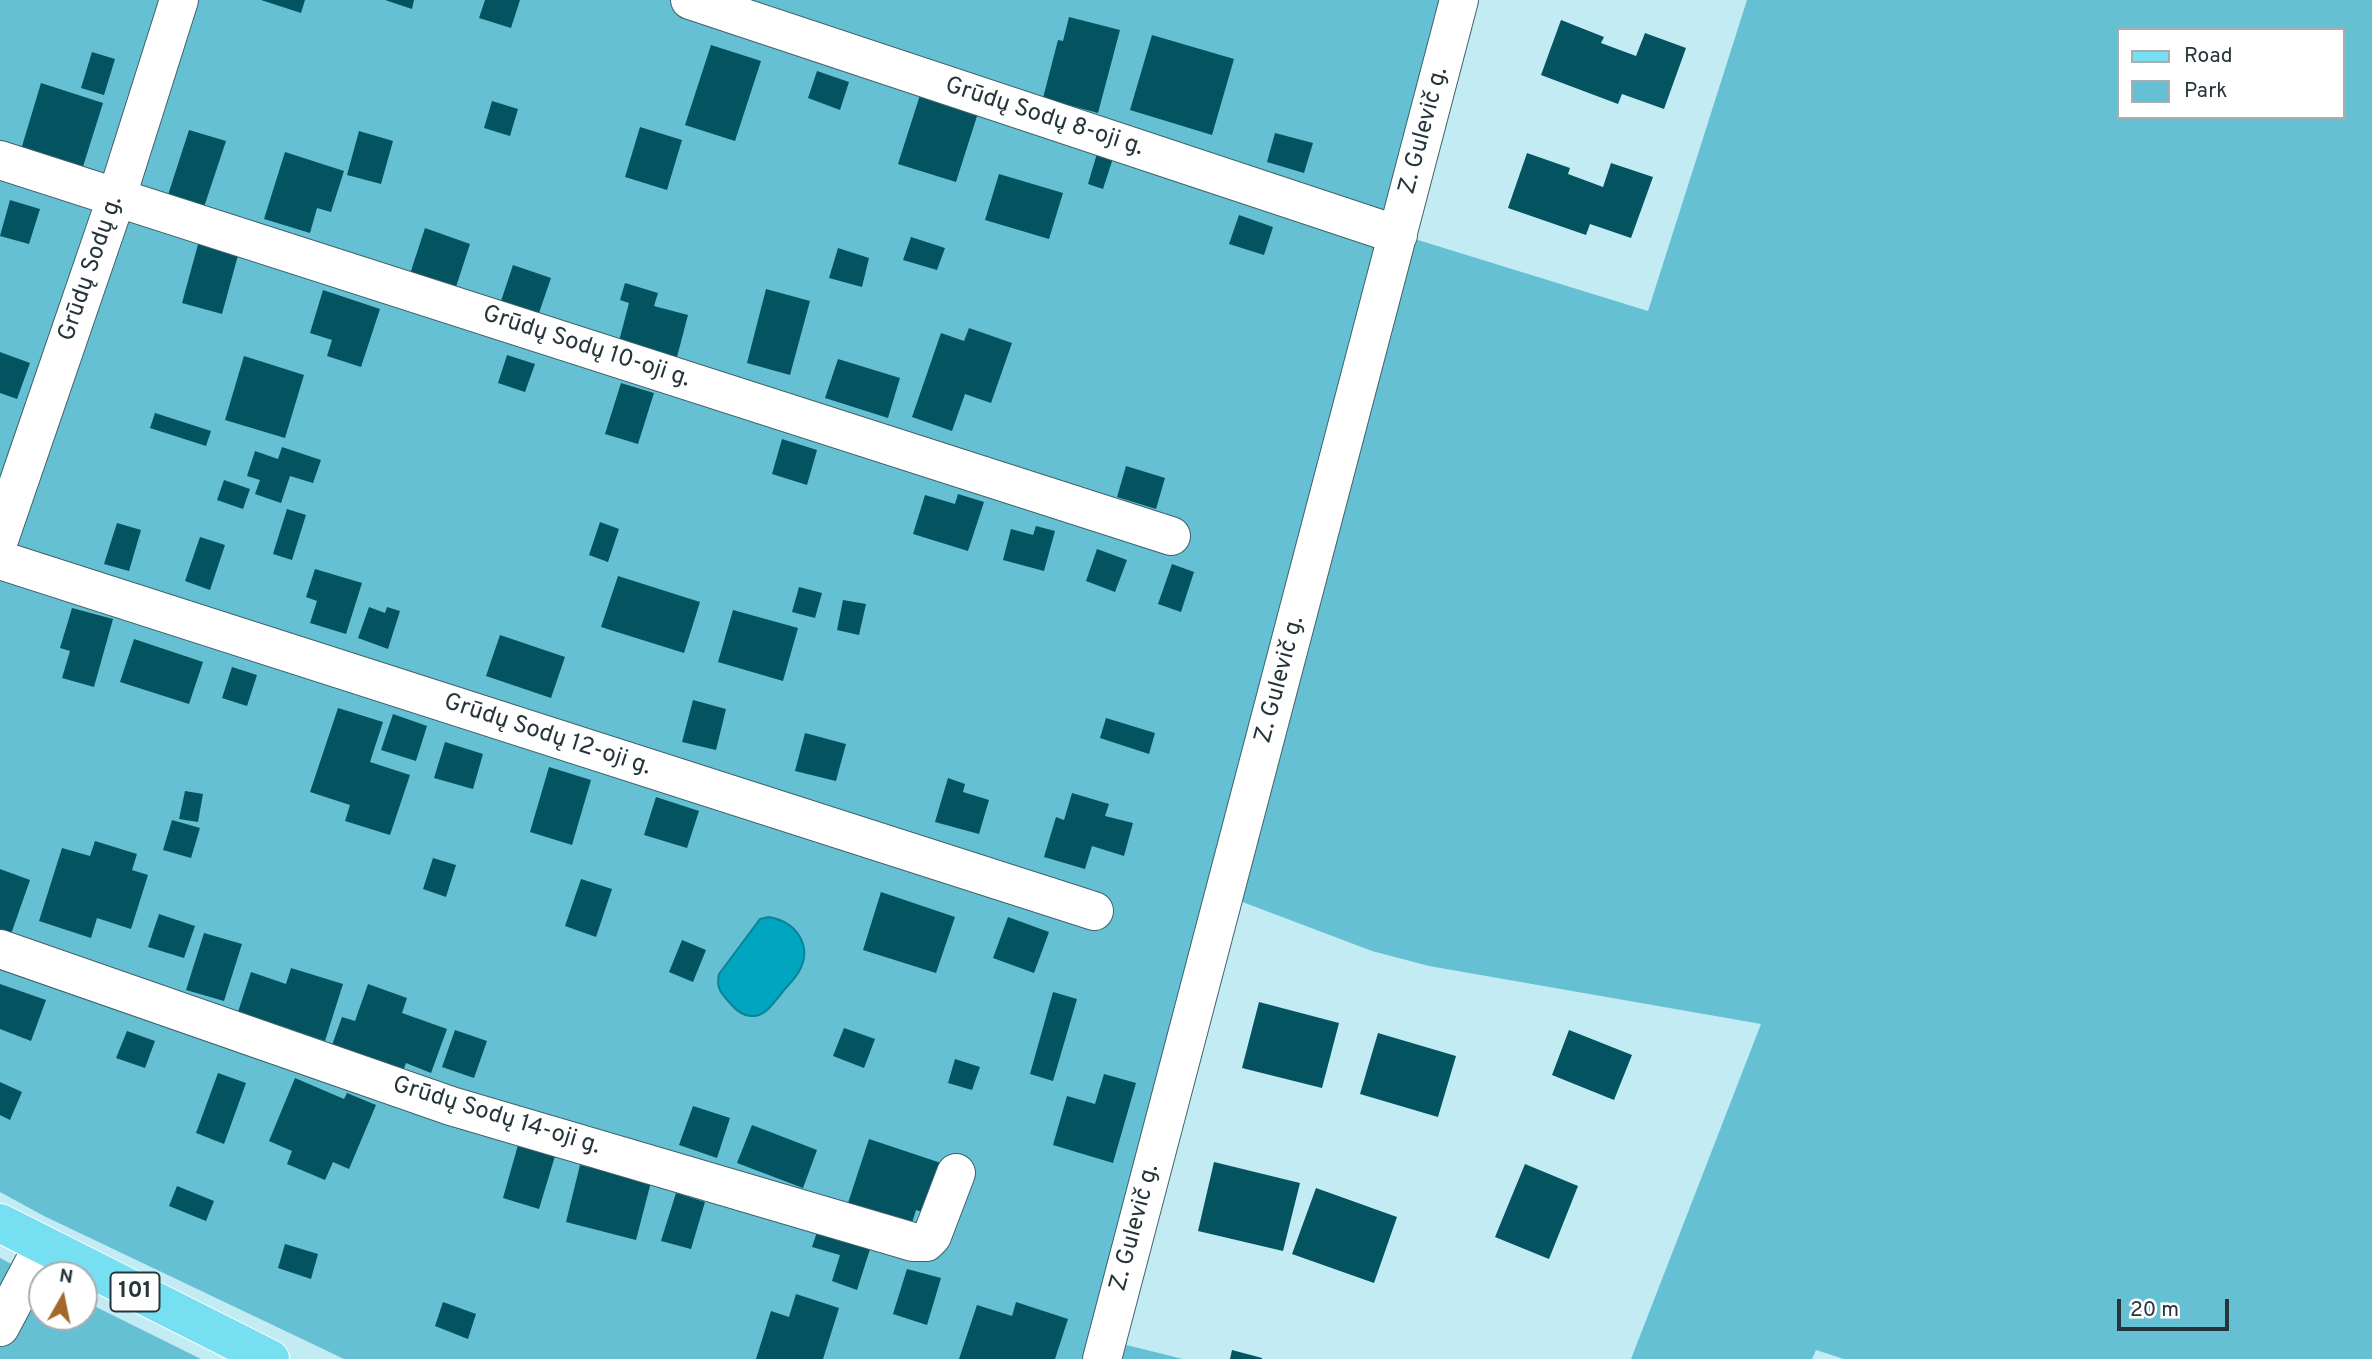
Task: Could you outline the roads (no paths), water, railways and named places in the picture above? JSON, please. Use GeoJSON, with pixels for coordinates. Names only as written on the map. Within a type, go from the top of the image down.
{"type":"FeatureCollection","features":[{"type":"Feature","properties":{"kind":"main road","name":"101"},"geometry":{"type":"LineString","coordinates":[[0,1223],[270,1359]]}},
{"type":"Feature","properties":{"kind":"street","name":"Grūdų Sodų g."},"geometry":{"type":"LineString","coordinates":[[0,537],[117,197],[179,0]]}},
{"type":"Feature","properties":{"kind":"street","name":"Grūdų Sodų 8-oji g."},"geometry":{"type":"LineString","coordinates":[[690,0],[1398,235]]}},
{"type":"Feature","properties":{"kind":"street","name":"Z. Gulevič g."},"geometry":{"type":"LineString","coordinates":[[1102,1359],[1459,0]]}},
{"type":"Feature","properties":{"kind":"street","name":"Grūdų Sodų 10-oji g."},"geometry":{"type":"LineString","coordinates":[[0,160],[1171,536]]}},
{"type":"Feature","properties":{"kind":"street","name":"Grūdų Sodų 12-oji g."},"geometry":{"type":"LineString","coordinates":[[0,560],[1094,912]]}},
{"type":"Feature","properties":{"kind":"street","name":"Grūdų Sodų 14-oji g."},"geometry":{"type":"LineString","coordinates":[[0,949],[451,1106],[913,1242],[926,1242],[932,1236],[956,1173]]}},
{"type":"Feature","properties":{"kind":"street"},"geometry":{"type":"LineString","coordinates":[[0,1327],[43,1246]]}}]}
